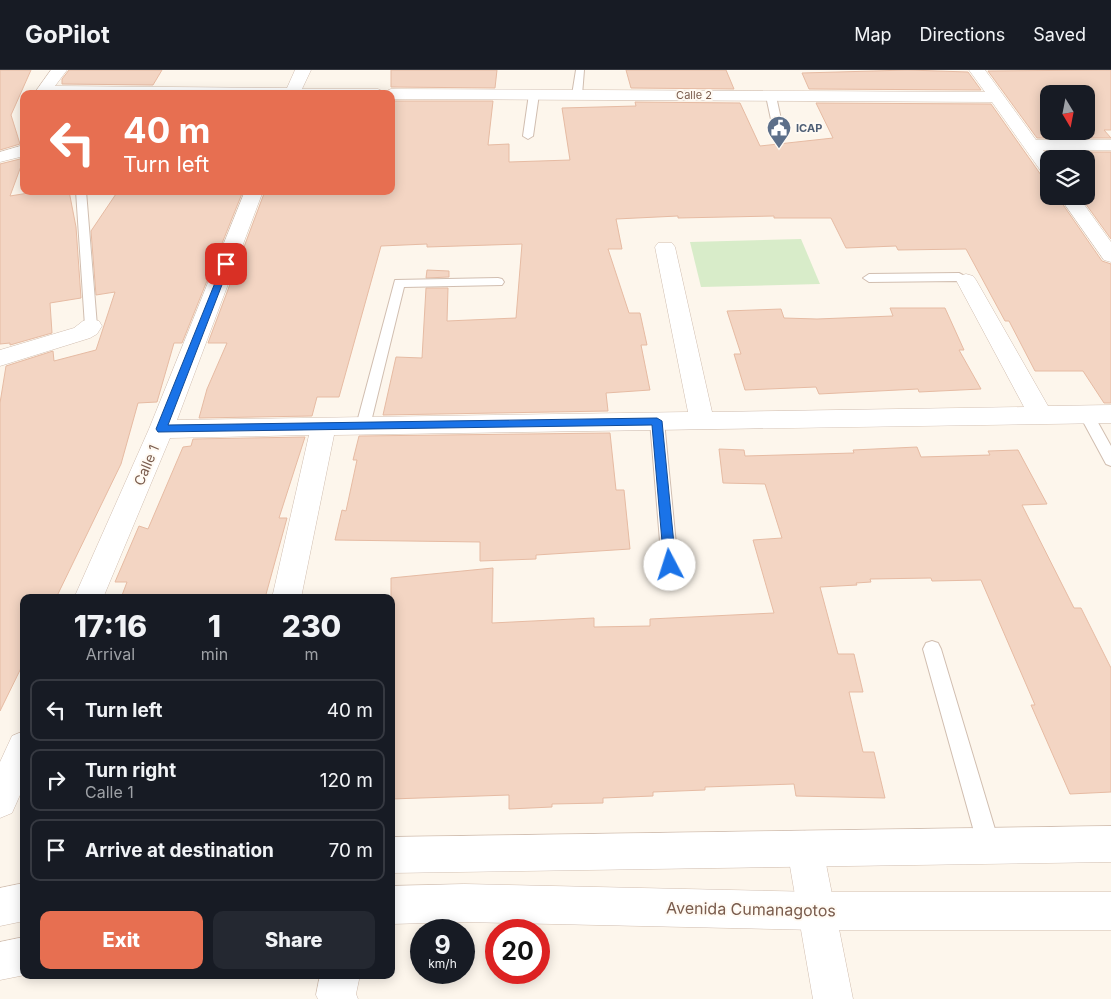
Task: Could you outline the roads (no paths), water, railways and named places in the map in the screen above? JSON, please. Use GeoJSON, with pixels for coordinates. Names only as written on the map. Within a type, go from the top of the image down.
{"type":"FeatureCollection","features":[{"type":"Feature","properties":{"kind":"street"},"geometry":{"type":"LineString","coordinates":[[45,90],[43,89],[58,70]]}},
{"type":"Feature","properties":{"kind":"street"},"geometry":{"type":"LineString","coordinates":[[294,90],[303,70]]}},
{"type":"Feature","properties":{"kind":"street"},"geometry":{"type":"LineString","coordinates":[[977,70],[1040,158]]}},
{"type":"Feature","properties":{"kind":"street","name":"Calle 2"},"geometry":{"type":"LineString","coordinates":[[395,94],[996,97]]}},
{"type":"Feature","properties":{"kind":"street"},"geometry":{"type":"LineString","coordinates":[[1031,145],[1111,145]]}},
{"type":"Feature","properties":{"kind":"street"},"geometry":{"type":"LineString","coordinates":[[0,156],[20,151]]}},
{"type":"Feature","properties":{"kind":"street","name":"Calle 1"},"geometry":{"type":"LineString","coordinates":[[90,594],[161,429],[252,195]]}},
{"type":"Feature","properties":{"kind":"street"},"geometry":{"type":"LineString","coordinates":[[1074,205],[1111,256]]}},
{"type":"Feature","properties":{"kind":"street"},"geometry":{"type":"LineString","coordinates":[[665,246],[702,420]]}},
{"type":"Feature","properties":{"kind":"street"},"geometry":{"type":"LineString","coordinates":[[966,280],[1041,415]]}},
{"type":"Feature","properties":{"kind":"street"},"geometry":{"type":"LineString","coordinates":[[0,358],[82,333],[89,330],[91,326]]}},
{"type":"Feature","properties":{"kind":"street"},"geometry":{"type":"LineString","coordinates":[[161,429],[1111,414]]}},
{"type":"Feature","properties":{"kind":"street"},"geometry":{"type":"LineString","coordinates":[[287,594],[323,427]]}},
{"type":"Feature","properties":{"kind":"street"},"geometry":{"type":"LineString","coordinates":[[0,801],[20,755]]}},
{"type":"Feature","properties":{"kind":"street"},"geometry":{"type":"LineString","coordinates":[[395,855],[1111,844]]}},
{"type":"Feature","properties":{"kind":"street"},"geometry":{"type":"LineString","coordinates":[[805,849],[833,999]]}},
{"type":"Feature","properties":{"kind":"street"},"geometry":{"type":"LineString","coordinates":[[0,907],[20,903]]}},
{"type":"Feature","properties":{"kind":"street","name":"Avenida Cumanagotos"},"geometry":{"type":"LineString","coordinates":[[395,905],[464,903],[817,911],[1111,911]]}},
{"type":"Feature","properties":{"kind":"street"},"geometry":{"type":"LineString","coordinates":[[0,961],[20,957]]}},
{"type":"Feature","properties":{"kind":"street"},"geometry":{"type":"LineString","coordinates":[[338,999],[336,995],[339,979]]}},
{"type":"Feature","properties":{"kind":"lane"},"geometry":{"type":"LineString","coordinates":[[577,95],[580,70]]}},
{"type":"Feature","properties":{"kind":"lane"},"geometry":{"type":"LineString","coordinates":[[528,136],[534,94]]}},
{"type":"Feature","properties":{"kind":"lane"},"geometry":{"type":"LineString","coordinates":[[772,96],[780,138]]}},
{"type":"Feature","properties":{"kind":"lane"},"geometry":{"type":"LineString","coordinates":[[81,195],[91,326]]}},
{"type":"Feature","properties":{"kind":"lane"},"geometry":{"type":"LineString","coordinates":[[869,278],[959,277],[966,280]]}},
{"type":"Feature","properties":{"kind":"lane"},"geometry":{"type":"LineString","coordinates":[[363,426],[399,283],[498,282]]}},
{"type":"Feature","properties":{"kind":"lane"},"geometry":{"type":"LineString","coordinates":[[1086,414],[1111,460]]}},
{"type":"Feature","properties":{"kind":"lane"},"geometry":{"type":"LineString","coordinates":[[657,421],[670,565]]}},
{"type":"Feature","properties":{"kind":"lane"},"geometry":{"type":"LineString","coordinates":[[932,649],[989,846]]}},
{"type":"Feature","properties":{"kind":"place","name":"ICAP"},"geometry":{"type":"Point","coordinates":[779,149]}}]}
